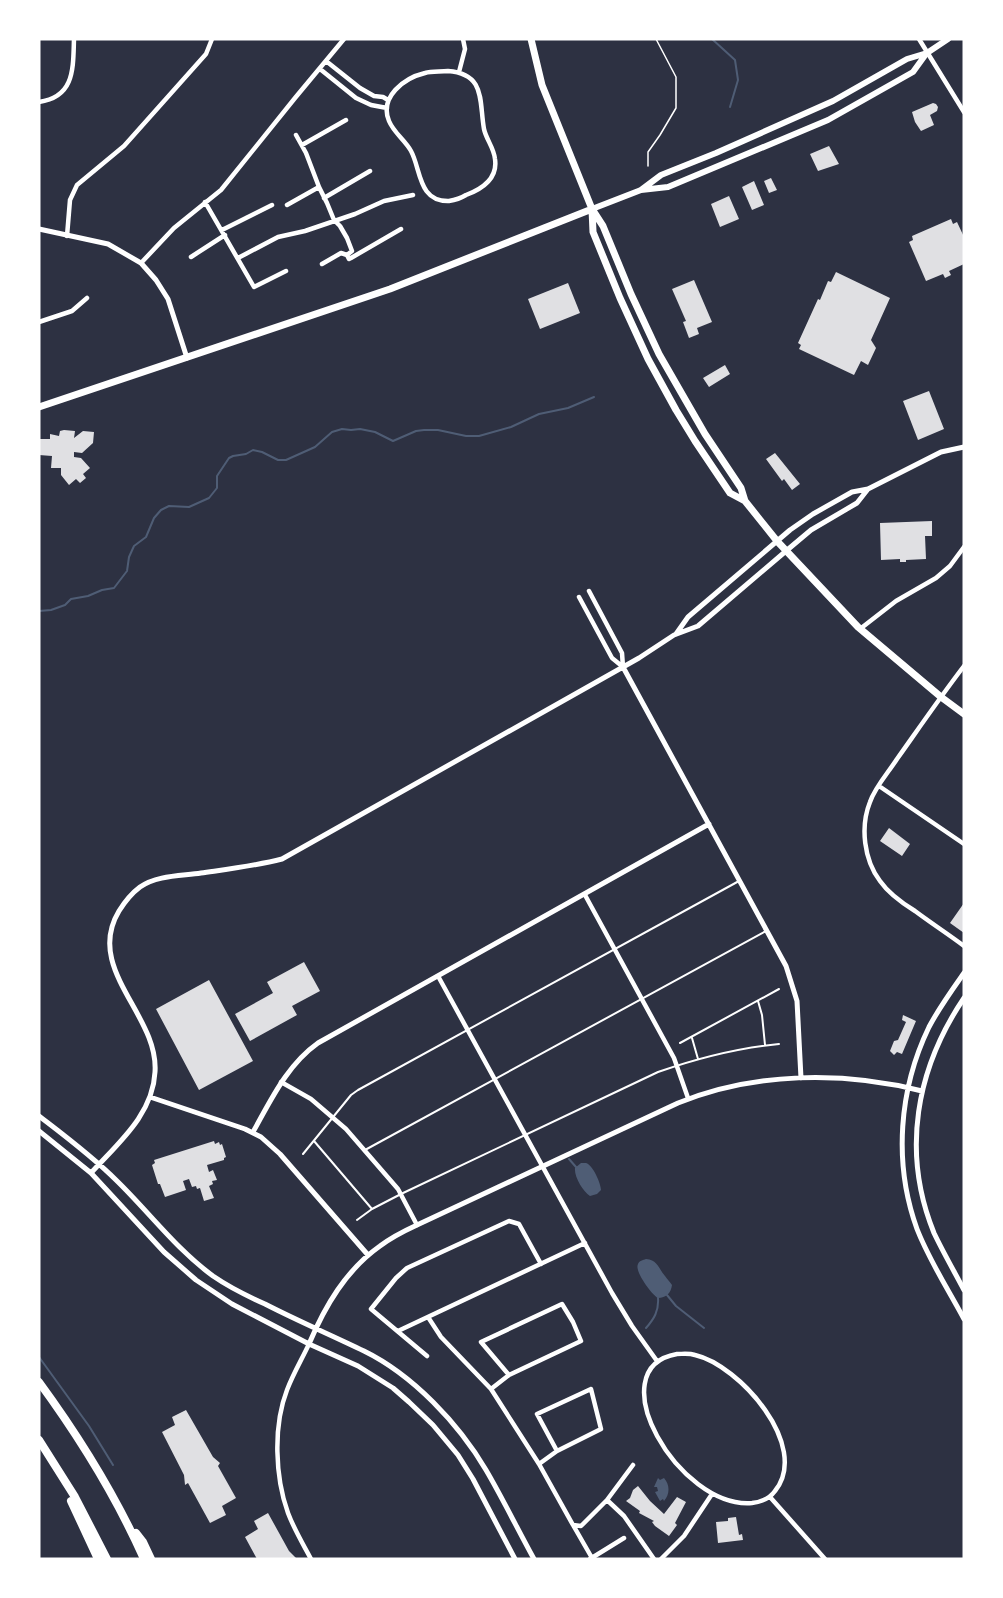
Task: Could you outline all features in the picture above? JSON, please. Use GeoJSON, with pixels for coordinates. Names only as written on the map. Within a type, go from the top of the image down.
{"type":"FeatureCollection","features":[{"type":"Feature","properties":{"kind":"highway"},"geometry":{"type":"LineString","coordinates":[[39,1382],[82,1443],[127,1523],[144,1559]]}},
{"type":"Feature","properties":{"kind":"highway"},"geometry":{"type":"LineString","coordinates":[[39,1440],[75,1497],[107,1559]]}},
{"type":"Feature","properties":{"kind":"highway"},"geometry":{"type":"LineString","coordinates":[[39,1445],[73,1504],[98,1559]]}},
{"type":"Feature","properties":{"kind":"highway"},"geometry":{"type":"LineString","coordinates":[[127,1523],[143,1542],[151,1559]]}},
{"type":"Feature","properties":{"kind":"main road"},"geometry":{"type":"LineString","coordinates":[[531,39],[542,85],[592,209],[603,226],[631,294],[659,354],[705,434],[741,488],[744,501]]}},
{"type":"Feature","properties":{"kind":"main road"},"geometry":{"type":"LineString","coordinates":[[641,190],[661,175],[833,101],[907,59],[927,53],[948,39]]}},
{"type":"Feature","properties":{"kind":"main road"},"geometry":{"type":"LineString","coordinates":[[39,407],[390,289],[641,190],[668,187],[828,120],[913,72],[927,53]]}},
{"type":"Feature","properties":{"kind":"main road"},"geometry":{"type":"LineString","coordinates":[[592,209],[592,232],[648,359],[676,410],[730,493],[744,501],[777,541],[860,628],[964,714]]}},
{"type":"Feature","properties":{"kind":"street"},"geometry":{"type":"LineString","coordinates":[[39,102],[63,93],[72,75],[74,39]]}},
{"type":"Feature","properties":{"kind":"street"},"geometry":{"type":"LineString","coordinates":[[67,236],[69,200],[77,185],[124,146],[206,54],[212,39]]}},
{"type":"Feature","properties":{"kind":"street"},"geometry":{"type":"LineString","coordinates":[[141,263],[174,228],[221,190],[344,39]]}},
{"type":"Feature","properties":{"kind":"street"},"geometry":{"type":"LineString","coordinates":[[459,72],[465,49],[463,39]]}},
{"type":"Feature","properties":{"kind":"street"},"geometry":{"type":"LineString","coordinates":[[919,39],[964,112]]}},
{"type":"Feature","properties":{"kind":"street"},"geometry":{"type":"LineString","coordinates":[[326,61],[360,88],[374,96],[388,100]]}},
{"type":"Feature","properties":{"kind":"street"},"geometry":{"type":"LineString","coordinates":[[320,69],[356,98],[371,105],[387,108]]}},
{"type":"Feature","properties":{"kind":"street"},"geometry":{"type":"LineString","coordinates":[[459,72],[471,79],[480,93],[484,131],[495,159],[494,172],[482,189],[449,201],[435,197],[423,188],[410,148],[389,122],[387,108],[388,100],[394,90],[423,74],[459,72]]}},
{"type":"Feature","properties":{"kind":"street"},"geometry":{"type":"LineString","coordinates":[[302,145],[346,120]]}},
{"type":"Feature","properties":{"kind":"street"},"geometry":{"type":"LineString","coordinates":[[296,135],[334,220],[347,238],[352,251],[349,257]]}},
{"type":"Feature","properties":{"kind":"street"},"geometry":{"type":"LineString","coordinates":[[324,198],[370,171]]}},
{"type":"Feature","properties":{"kind":"street"},"geometry":{"type":"LineString","coordinates":[[287,205],[319,187]]}},
{"type":"Feature","properties":{"kind":"street"},"geometry":{"type":"LineString","coordinates":[[238,258],[278,237],[305,231],[355,214],[384,201],[413,195]]}},
{"type":"Feature","properties":{"kind":"street"},"geometry":{"type":"LineString","coordinates":[[206,202],[254,286],[286,271]]}},
{"type":"Feature","properties":{"kind":"street"},"geometry":{"type":"LineString","coordinates":[[190,257],[224,232],[272,205]]}},
{"type":"Feature","properties":{"kind":"street"},"geometry":{"type":"LineString","coordinates":[[39,229],[108,244],[141,263],[156,280],[168,299],[187,358]]}},
{"type":"Feature","properties":{"kind":"street"},"geometry":{"type":"LineString","coordinates":[[349,257],[401,229]]}},
{"type":"Feature","properties":{"kind":"street"},"geometry":{"type":"LineString","coordinates":[[322,264],[341,253],[349,257]]}},
{"type":"Feature","properties":{"kind":"street"},"geometry":{"type":"LineString","coordinates":[[39,322],[72,311],[87,298]]}},
{"type":"Feature","properties":{"kind":"street"},"geometry":{"type":"LineString","coordinates":[[674,635],[688,617],[777,541],[813,514],[852,492],[868,489],[941,452],[964,447]]}},
{"type":"Feature","properties":{"kind":"street"},"geometry":{"type":"LineString","coordinates":[[91,1173],[135,1126],[150,1097],[156,1074],[155,1055],[148,1033],[118,977],[111,958],[109,940],[113,921],[124,903],[140,887],[159,879],[259,865],[282,858],[623,667],[674,635],[698,626],[786,550],[818,526],[857,503],[868,489]]}},
{"type":"Feature","properties":{"kind":"street"},"geometry":{"type":"LineString","coordinates":[[860,628],[896,602],[936,578],[950,566],[964,547]]}},
{"type":"Feature","properties":{"kind":"street"},"geometry":{"type":"LineString","coordinates":[[589,591],[622,653],[623,667]]}},
{"type":"Feature","properties":{"kind":"street"},"geometry":{"type":"LineString","coordinates":[[579,597],[612,658],[623,667],[786,966],[796,1001],[801,1078]]}},
{"type":"Feature","properties":{"kind":"street"},"geometry":{"type":"LineString","coordinates":[[964,666],[879,786],[870,802],[864,836],[868,858],[880,882],[895,897],[964,946]]}},
{"type":"Feature","properties":{"kind":"street"},"geometry":{"type":"LineString","coordinates":[[879,786],[964,844]]}},
{"type":"Feature","properties":{"kind":"street"},"geometry":{"type":"LineString","coordinates":[[253,1132],[281,1082],[301,1057],[318,1043],[709,824]]}},
{"type":"Feature","properties":{"kind":"street"},"geometry":{"type":"LineString","coordinates":[[585,895],[677,1066],[688,1098]]}},
{"type":"Feature","properties":{"kind":"street"},"geometry":{"type":"LineString","coordinates":[[964,973],[929,1027],[919,1051],[908,1087],[902,1143],[909,1198],[922,1239],[964,1319]]}},
{"type":"Feature","properties":{"kind":"street"},"geometry":{"type":"LineString","coordinates":[[438,976],[628,1320],[657,1361]]}},
{"type":"Feature","properties":{"kind":"street"},"geometry":{"type":"LineString","coordinates":[[964,998],[949,1021],[928,1067],[917,1120],[916,1145],[923,1198],[935,1234],[964,1290]]}},
{"type":"Feature","properties":{"kind":"street"},"geometry":{"type":"LineString","coordinates":[[311,1559],[288,1512],[280,1481],[278,1444],[280,1418],[287,1391],[325,1310],[339,1287],[368,1255],[387,1241],[417,1225],[688,1098],[768,1080],[801,1078],[857,1080],[922,1091]]}},
{"type":"Feature","properties":{"kind":"street"},"geometry":{"type":"LineString","coordinates":[[281,1082],[311,1099],[334,1116],[401,1194],[417,1225]]}},
{"type":"Feature","properties":{"kind":"street"},"geometry":{"type":"LineString","coordinates":[[150,1097],[253,1132],[267,1142],[368,1255]]}},
{"type":"Feature","properties":{"kind":"street"},"geometry":{"type":"LineString","coordinates":[[39,1116],[118,1181],[174,1242],[212,1275],[239,1292],[366,1352],[385,1363],[420,1390],[445,1414],[471,1446],[487,1471],[534,1559]]}},
{"type":"Feature","properties":{"kind":"street"},"geometry":{"type":"LineString","coordinates":[[39,1131],[91,1173],[164,1252],[196,1280],[232,1304],[309,1344],[358,1366],[409,1402],[433,1425],[458,1455],[515,1559]]}},
{"type":"Feature","properties":{"kind":"street"},"geometry":{"type":"LineString","coordinates":[[427,1356],[371,1309],[407,1268],[508,1221],[519,1224],[541,1264]]}},
{"type":"Feature","properties":{"kind":"street"},"geometry":{"type":"LineString","coordinates":[[398,1331],[585,1243]]}},
{"type":"Feature","properties":{"kind":"street"},"geometry":{"type":"LineString","coordinates":[[491,1389],[509,1375],[581,1341],[562,1304],[481,1342],[509,1375]]}},
{"type":"Feature","properties":{"kind":"street"},"geometry":{"type":"LineString","coordinates":[[428,1317],[441,1337],[491,1389],[539,1464],[591,1558],[624,1538]]}},
{"type":"Feature","properties":{"kind":"street"},"geometry":{"type":"LineString","coordinates":[[677,1354],[701,1357],[729,1372],[754,1395],[771,1420],[783,1451],[782,1478],[770,1497],[756,1503],[728,1501],[712,1494],[693,1480],[672,1458],[659,1441],[645,1406],[645,1387],[650,1371],[657,1361],[677,1354]]}},
{"type":"Feature","properties":{"kind":"street"},"geometry":{"type":"LineString","coordinates":[[539,1464],[557,1451],[601,1429],[591,1389],[537,1414],[557,1451]]}},
{"type":"Feature","properties":{"kind":"street"},"geometry":{"type":"LineString","coordinates":[[573,1525],[581,1526],[607,1500],[633,1465]]}},
{"type":"Feature","properties":{"kind":"street"},"geometry":{"type":"LineString","coordinates":[[661,1559],[679,1543],[712,1494]]}},
{"type":"Feature","properties":{"kind":"street"},"geometry":{"type":"LineString","coordinates":[[770,1497],[825,1559]]}},
{"type":"Feature","properties":{"kind":"street"},"geometry":{"type":"LineString","coordinates":[[607,1500],[624,1516],[654,1559]]}},
{"type":"Feature","properties":{"kind":"lane"},"geometry":{"type":"LineString","coordinates":[[303,1154],[351,1095],[358,1090],[740,880]]}},
{"type":"Feature","properties":{"kind":"lane"},"geometry":{"type":"LineString","coordinates":[[365,1150],[767,930]]}},
{"type":"Feature","properties":{"kind":"lane"},"geometry":{"type":"LineString","coordinates":[[680,1043],[779,989]]}},
{"type":"Feature","properties":{"kind":"lane"},"geometry":{"type":"LineString","coordinates":[[758,1000],[765,1045]]}},
{"type":"Feature","properties":{"kind":"lane"},"geometry":{"type":"LineString","coordinates":[[691,1037],[698,1059]]}},
{"type":"Feature","properties":{"kind":"lane"},"geometry":{"type":"LineString","coordinates":[[357,1220],[372,1209],[401,1194],[647,1077],[729,1051],[779,1044]]}},
{"type":"Feature","properties":{"kind":"lane"},"geometry":{"type":"LineString","coordinates":[[314,1141],[372,1209]]}},
{"type":"Feature","properties":{"kind":"path"},"geometry":{"type":"LineString","coordinates":[[648,166],[648,152],[676,108],[676,77],[656,39]]}},
{"type":"Feature","properties":{"kind":"water"},"geometry":{"type":"Polygon","coordinates":[[[581,1163],[589,1164],[596,1175],[601,1190],[597,1194],[590,1196],[580,1184],[575,1168],[581,1163]]]}},
{"type":"Feature","properties":{"kind":"water"},"geometry":{"type":"Polygon","coordinates":[[[646,1259],[655,1263],[672,1285],[666,1296],[658,1298],[655,1296],[641,1277],[637,1267],[640,1261],[646,1259]]]}},
{"type":"Feature","properties":{"kind":"water"},"geometry":{"type":"Polygon","coordinates":[[[658,1478],[660,1480],[664,1478],[668,1487],[664,1501],[663,1499],[660,1501],[655,1492],[658,1491],[657,1487],[654,1487],[658,1478]]]}},
{"type":"Feature","properties":{"kind":"building"},"geometry":{"type":"Polygon","coordinates":[[[933,103],[938,107],[937,111],[930,115],[934,125],[921,131],[912,112],[933,103]]]}},
{"type":"Feature","properties":{"kind":"building"},"geometry":{"type":"Polygon","coordinates":[[[829,146],[839,164],[818,171],[810,154],[829,146]]]}},
{"type":"Feature","properties":{"kind":"building"},"geometry":{"type":"Polygon","coordinates":[[[771,178],[777,190],[769,193],[764,181],[771,178]]]}},
{"type":"Feature","properties":{"kind":"building"},"geometry":{"type":"Polygon","coordinates":[[[754,181],[764,205],[752,210],[742,187],[754,181]]]}},
{"type":"Feature","properties":{"kind":"building"},"geometry":{"type":"Polygon","coordinates":[[[729,196],[739,219],[720,227],[711,204],[729,196]]]}},
{"type":"Feature","properties":{"kind":"building"},"geometry":{"type":"Polygon","coordinates":[[[951,219],[953,224],[957,222],[964,237],[964,264],[949,271],[951,275],[945,278],[943,274],[926,281],[909,242],[913,240],[912,236],[951,219]]]}},
{"type":"Feature","properties":{"kind":"building"},"geometry":{"type":"Polygon","coordinates":[[[836,272],[890,298],[871,340],[876,348],[868,365],[861,361],[854,375],[799,349],[801,345],[798,343],[818,299],[820,300],[828,281],[831,282],[836,272]]]}},
{"type":"Feature","properties":{"kind":"building"},"geometry":{"type":"Polygon","coordinates":[[[694,280],[712,322],[697,328],[699,334],[689,338],[683,322],[686,321],[672,289],[694,280]]]}},
{"type":"Feature","properties":{"kind":"building"},"geometry":{"type":"Polygon","coordinates":[[[568,283],[580,313],[540,329],[528,299],[568,283]]]}},
{"type":"Feature","properties":{"kind":"building"},"geometry":{"type":"Polygon","coordinates":[[[725,365],[730,374],[709,387],[703,378],[725,365]]]}},
{"type":"Feature","properties":{"kind":"building"},"geometry":{"type":"Polygon","coordinates":[[[929,391],[944,429],[918,440],[903,401],[929,391]]]}},
{"type":"Feature","properties":{"kind":"building"},"geometry":{"type":"Polygon","coordinates":[[[60,431],[75,431],[74,438],[83,431],[94,432],[93,443],[82,453],[74,452],[74,457],[81,458],[90,468],[83,474],[86,478],[80,483],[76,479],[69,485],[61,475],[61,468],[51,468],[52,456],[39,455],[39,439],[50,439],[50,434],[59,436],[60,431]]]}},
{"type":"Feature","properties":{"kind":"building"},"geometry":{"type":"Polygon","coordinates":[[[775,453],[800,484],[792,490],[784,479],[782,481],[766,459],[775,453]]]}},
{"type":"Feature","properties":{"kind":"building"},"geometry":{"type":"Polygon","coordinates":[[[932,521],[932,536],[925,536],[926,559],[906,560],[906,562],[900,562],[900,559],[881,560],[880,523],[932,521]]]}},
{"type":"Feature","properties":{"kind":"building"},"geometry":{"type":"Polygon","coordinates":[[[889,828],[910,844],[902,856],[880,841],[889,828]]]}},
{"type":"Feature","properties":{"kind":"building"},"geometry":{"type":"Polygon","coordinates":[[[964,903],[964,933],[950,923],[964,903]]]}},
{"type":"Feature","properties":{"kind":"building"},"geometry":{"type":"Polygon","coordinates":[[[304,962],[320,991],[292,1006],[297,1015],[250,1041],[235,1014],[273,993],[267,982],[304,962]]]}},
{"type":"Feature","properties":{"kind":"building"},"geometry":{"type":"Polygon","coordinates":[[[209,980],[253,1061],[199,1090],[156,1009],[209,980]]]}},
{"type":"Feature","properties":{"kind":"building"},"geometry":{"type":"Polygon","coordinates":[[[903,1015],[916,1021],[902,1054],[897,1052],[894,1055],[890,1051],[906,1022],[902,1020],[903,1015]]]}},
{"type":"Feature","properties":{"kind":"building"},"geometry":{"type":"Polygon","coordinates":[[[214,1141],[215,1144],[219,1142],[220,1145],[222,1144],[226,1157],[224,1160],[207,1165],[209,1172],[213,1170],[217,1180],[212,1181],[213,1184],[209,1186],[214,1198],[204,1201],[200,1188],[192,1187],[189,1179],[183,1181],[186,1190],[165,1197],[152,1165],[155,1163],[154,1160],[214,1141]]]}},
{"type":"Feature","properties":{"kind":"building"},"geometry":{"type":"Polygon","coordinates":[[[186,1410],[213,1457],[220,1463],[218,1466],[236,1498],[222,1506],[226,1515],[210,1523],[188,1483],[185,1485],[184,1475],[162,1432],[175,1425],[172,1417],[186,1410]]]}},
{"type":"Feature","properties":{"kind":"building"},"geometry":{"type":"Polygon","coordinates":[[[638,1486],[664,1514],[677,1497],[686,1502],[675,1523],[677,1525],[669,1536],[655,1526],[652,1522],[654,1521],[639,1513],[640,1511],[626,1501],[638,1486]]]}},
{"type":"Feature","properties":{"kind":"building"},"geometry":{"type":"Polygon","coordinates":[[[268,1513],[289,1551],[297,1559],[257,1559],[245,1537],[258,1529],[254,1521],[268,1513]]]}},
{"type":"Feature","properties":{"kind":"building"},"geometry":{"type":"Polygon","coordinates":[[[736,1517],[739,1535],[742,1534],[743,1540],[718,1543],[716,1522],[728,1521],[728,1518],[736,1517]]]}},
{"type":"Feature","properties":{"kind":"waterway"},"geometry":{"type":"LineString","coordinates":[[712,39],[735,60],[738,80],[730,107]]}},
{"type":"Feature","properties":{"kind":"waterway"},"geometry":{"type":"LineString","coordinates":[[39,611],[51,610],[65,605],[71,599],[114,588],[127,571],[129,557],[134,546],[146,537],[154,518],[161,510],[169,506],[189,507],[209,498],[217,488],[217,476],[229,458],[233,456],[246,454],[253,450],[278,460],[286,460],[315,447],[332,432],[342,429],[375,432],[393,441],[424,430],[479,436],[511,427],[539,414],[568,408],[594,397]]}},
{"type":"Feature","properties":{"kind":"waterway"},"geometry":{"type":"LineString","coordinates":[[569,1159],[576,1167]]}},
{"type":"Feature","properties":{"kind":"waterway"},"geometry":{"type":"LineString","coordinates":[[667,1295],[676,1306],[704,1328]]}},
{"type":"Feature","properties":{"kind":"waterway"},"geometry":{"type":"LineString","coordinates":[[646,1328],[658,1307],[658,1298]]}},
{"type":"Feature","properties":{"kind":"waterway"},"geometry":{"type":"LineString","coordinates":[[39,1357],[89,1426],[113,1465]]}}]}
